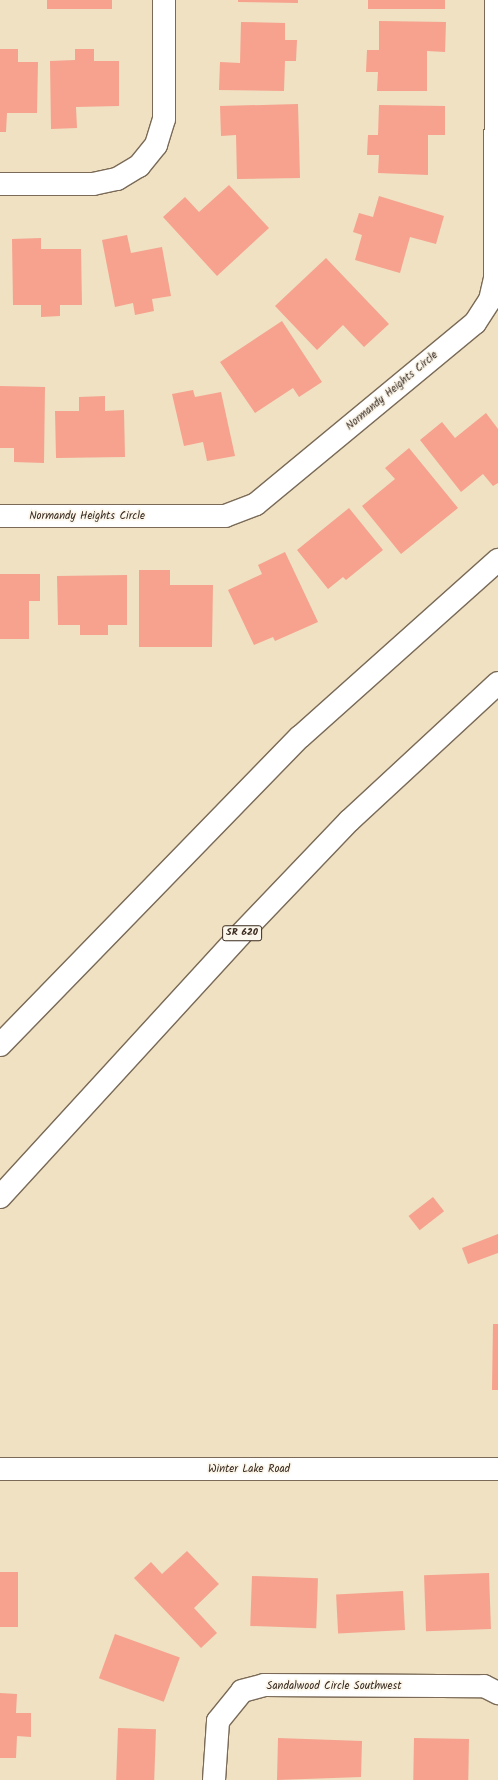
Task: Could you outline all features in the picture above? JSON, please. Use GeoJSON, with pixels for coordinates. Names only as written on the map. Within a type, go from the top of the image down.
{"type":"FeatureCollection","features":[{"type":"Feature","properties":{"kind":"street"},"geometry":{"type":"LineString","coordinates":[[0,184],[93,184],[117,179],[139,166],[156,145],[164,119],[164,0]]}},
{"type":"Feature","properties":{"kind":"street","name":"Normandy Heights Circle"},"geometry":{"type":"LineString","coordinates":[[0,516],[224,516],[256,504],[475,323],[490,300],[495,279],[496,0]]}},
{"type":"Feature","properties":{"kind":"street"},"geometry":{"type":"LineString","coordinates":[[0,1045],[300,737],[498,560]]}},
{"type":"Feature","properties":{"kind":"street","name":"SR 620"},"geometry":{"type":"LineString","coordinates":[[0,1198],[240,934],[349,821],[498,683]]}},
{"type":"Feature","properties":{"kind":"street","name":"Winter Lake Road"},"geometry":{"type":"LineString","coordinates":[[0,1469],[498,1469]]}},
{"type":"Feature","properties":{"kind":"street","name":"Sandalwood Circle Southwest"},"geometry":{"type":"LineString","coordinates":[[214,1780],[218,1721],[242,1691],[264,1685],[484,1686],[498,1694]]}},
{"type":"Feature","properties":{"kind":"building"},"geometry":{"type":"Polygon","coordinates":[[[47,0],[112,0],[112,9],[47,9],[47,0]]]}},
{"type":"Feature","properties":{"kind":"building"},"geometry":{"type":"Polygon","coordinates":[[[238,0],[298,0],[298,3],[238,2],[238,0]]]}},
{"type":"Feature","properties":{"kind":"building"},"geometry":{"type":"Polygon","coordinates":[[[368,0],[445,0],[445,9],[368,9],[368,0]]]}},
{"type":"Feature","properties":{"kind":"building"},"geometry":{"type":"Polygon","coordinates":[[[379,21],[446,22],[445,52],[427,51],[427,91],[377,91],[378,72],[366,72],[367,50],[379,50],[379,21]]]}},
{"type":"Feature","properties":{"kind":"building"},"geometry":{"type":"Polygon","coordinates":[[[241,22],[285,23],[285,40],[297,40],[296,61],[285,61],[284,91],[219,90],[220,62],[240,63],[241,22]]]}},
{"type":"Feature","properties":{"kind":"building"},"geometry":{"type":"Polygon","coordinates":[[[0,49],[18,49],[18,62],[38,62],[37,113],[7,113],[6,132],[0,132],[0,49]]]}},
{"type":"Feature","properties":{"kind":"building"},"geometry":{"type":"Polygon","coordinates":[[[75,49],[94,49],[94,61],[119,61],[119,106],[76,107],[77,128],[51,129],[50,61],[75,60],[75,49]]]}},
{"type":"Feature","properties":{"kind":"building"},"geometry":{"type":"Polygon","coordinates":[[[298,104],[300,178],[237,179],[236,135],[221,136],[220,106],[298,104]]]}},
{"type":"Feature","properties":{"kind":"building"},"geometry":{"type":"Polygon","coordinates":[[[379,105],[445,106],[445,135],[428,135],[428,175],[378,173],[379,155],[367,155],[368,135],[378,135],[379,105]]]}},
{"type":"Feature","properties":{"kind":"building"},"geometry":{"type":"Polygon","coordinates":[[[229,185],[269,228],[217,276],[163,217],[185,197],[199,212],[229,185]]]}},
{"type":"Feature","properties":{"kind":"building"},"geometry":{"type":"Polygon","coordinates":[[[379,196],[444,216],[436,244],[410,237],[400,273],[355,260],[362,235],[353,232],[359,213],[373,217],[379,196]]]}},
{"type":"Feature","properties":{"kind":"building"},"geometry":{"type":"Polygon","coordinates":[[[127,235],[131,253],[162,247],[171,296],[152,299],[154,311],[135,315],[133,303],[115,307],[102,240],[127,235]]]}},
{"type":"Feature","properties":{"kind":"building"},"geometry":{"type":"Polygon","coordinates":[[[41,238],[41,249],[81,249],[82,305],[60,305],[60,316],[41,317],[41,305],[13,305],[12,239],[41,238]]]}},
{"type":"Feature","properties":{"kind":"building"},"geometry":{"type":"Polygon","coordinates":[[[326,258],[389,324],[364,347],[343,325],[317,350],[275,306],[326,258]]]}},
{"type":"Feature","properties":{"kind":"building"},"geometry":{"type":"Polygon","coordinates":[[[282,321],[322,382],[299,397],[293,388],[255,413],[220,362],[282,321]]]}},
{"type":"Feature","properties":{"kind":"building"},"geometry":{"type":"Polygon","coordinates":[[[0,386],[45,387],[44,463],[14,462],[14,448],[0,448],[0,386]]]}},
{"type":"Feature","properties":{"kind":"building"},"geometry":{"type":"Polygon","coordinates":[[[193,390],[195,397],[221,392],[235,456],[207,461],[203,442],[184,446],[172,394],[193,390]]]}},
{"type":"Feature","properties":{"kind":"building"},"geometry":{"type":"Polygon","coordinates":[[[105,396],[105,411],[124,410],[125,457],[56,458],[55,411],[79,411],[79,397],[105,396]]]}},
{"type":"Feature","properties":{"kind":"building"},"geometry":{"type":"Polygon","coordinates":[[[486,413],[498,429],[498,483],[493,486],[483,474],[461,492],[420,440],[442,422],[455,438],[486,413]]]}},
{"type":"Feature","properties":{"kind":"building"},"geometry":{"type":"Polygon","coordinates":[[[409,448],[458,508],[401,554],[362,506],[395,479],[385,468],[409,448]]]}},
{"type":"Feature","properties":{"kind":"building"},"geometry":{"type":"Polygon","coordinates":[[[349,508],[383,550],[346,580],[343,577],[328,589],[297,550],[349,508]]]}},
{"type":"Feature","properties":{"kind":"building"},"geometry":{"type":"Polygon","coordinates":[[[285,552],[318,622],[275,641],[273,637],[254,645],[228,590],[262,574],[258,565],[285,552]]]}},
{"type":"Feature","properties":{"kind":"building"},"geometry":{"type":"Polygon","coordinates":[[[139,570],[170,570],[170,585],[213,585],[212,647],[139,647],[139,570]]]}},
{"type":"Feature","properties":{"kind":"building"},"geometry":{"type":"Polygon","coordinates":[[[0,574],[40,574],[40,601],[29,601],[29,639],[0,639],[0,574]]]}},
{"type":"Feature","properties":{"kind":"building"},"geometry":{"type":"Polygon","coordinates":[[[127,575],[127,625],[108,625],[108,635],[80,635],[80,625],[58,625],[57,576],[127,575]]]}},
{"type":"Feature","properties":{"kind":"building"},"geometry":{"type":"Polygon","coordinates":[[[433,1197],[444,1211],[420,1230],[409,1216],[433,1197]]]}},
{"type":"Feature","properties":{"kind":"building"},"geometry":{"type":"Polygon","coordinates":[[[498,1234],[498,1253],[468,1264],[462,1248],[498,1234]]]}},
{"type":"Feature","properties":{"kind":"building"},"geometry":{"type":"Polygon","coordinates":[[[493,1324],[498,1324],[498,1390],[492,1390],[493,1324]]]}},
{"type":"Feature","properties":{"kind":"building"},"geometry":{"type":"Polygon","coordinates":[[[187,1551],[219,1584],[194,1608],[217,1633],[201,1648],[134,1578],[151,1562],[162,1574],[187,1551]]]}},
{"type":"Feature","properties":{"kind":"building"},"geometry":{"type":"Polygon","coordinates":[[[0,1572],[18,1572],[18,1627],[0,1627],[0,1572]]]}},
{"type":"Feature","properties":{"kind":"building"},"geometry":{"type":"Polygon","coordinates":[[[489,1573],[491,1629],[426,1631],[424,1575],[489,1573]]]}},
{"type":"Feature","properties":{"kind":"building"},"geometry":{"type":"Polygon","coordinates":[[[252,1576],[318,1578],[316,1628],[250,1626],[252,1576]]]}},
{"type":"Feature","properties":{"kind":"building"},"geometry":{"type":"Polygon","coordinates":[[[403,1591],[405,1630],[338,1633],[336,1595],[403,1591]]]}},
{"type":"Feature","properties":{"kind":"building"},"geometry":{"type":"Polygon","coordinates":[[[115,1634],[180,1658],[164,1702],[99,1678],[115,1634]]]}},
{"type":"Feature","properties":{"kind":"building"},"geometry":{"type":"Polygon","coordinates":[[[0,1693],[17,1694],[16,1713],[31,1713],[31,1737],[17,1736],[16,1758],[0,1758],[0,1693]]]}},
{"type":"Feature","properties":{"kind":"building"},"geometry":{"type":"Polygon","coordinates":[[[118,1728],[156,1729],[154,1780],[116,1780],[118,1728]]]}},
{"type":"Feature","properties":{"kind":"building"},"geometry":{"type":"Polygon","coordinates":[[[278,1738],[362,1741],[361,1777],[277,1780],[278,1738]]]}},
{"type":"Feature","properties":{"kind":"building"},"geometry":{"type":"Polygon","coordinates":[[[414,1738],[469,1739],[468,1780],[413,1780],[414,1738]]]}}]}
